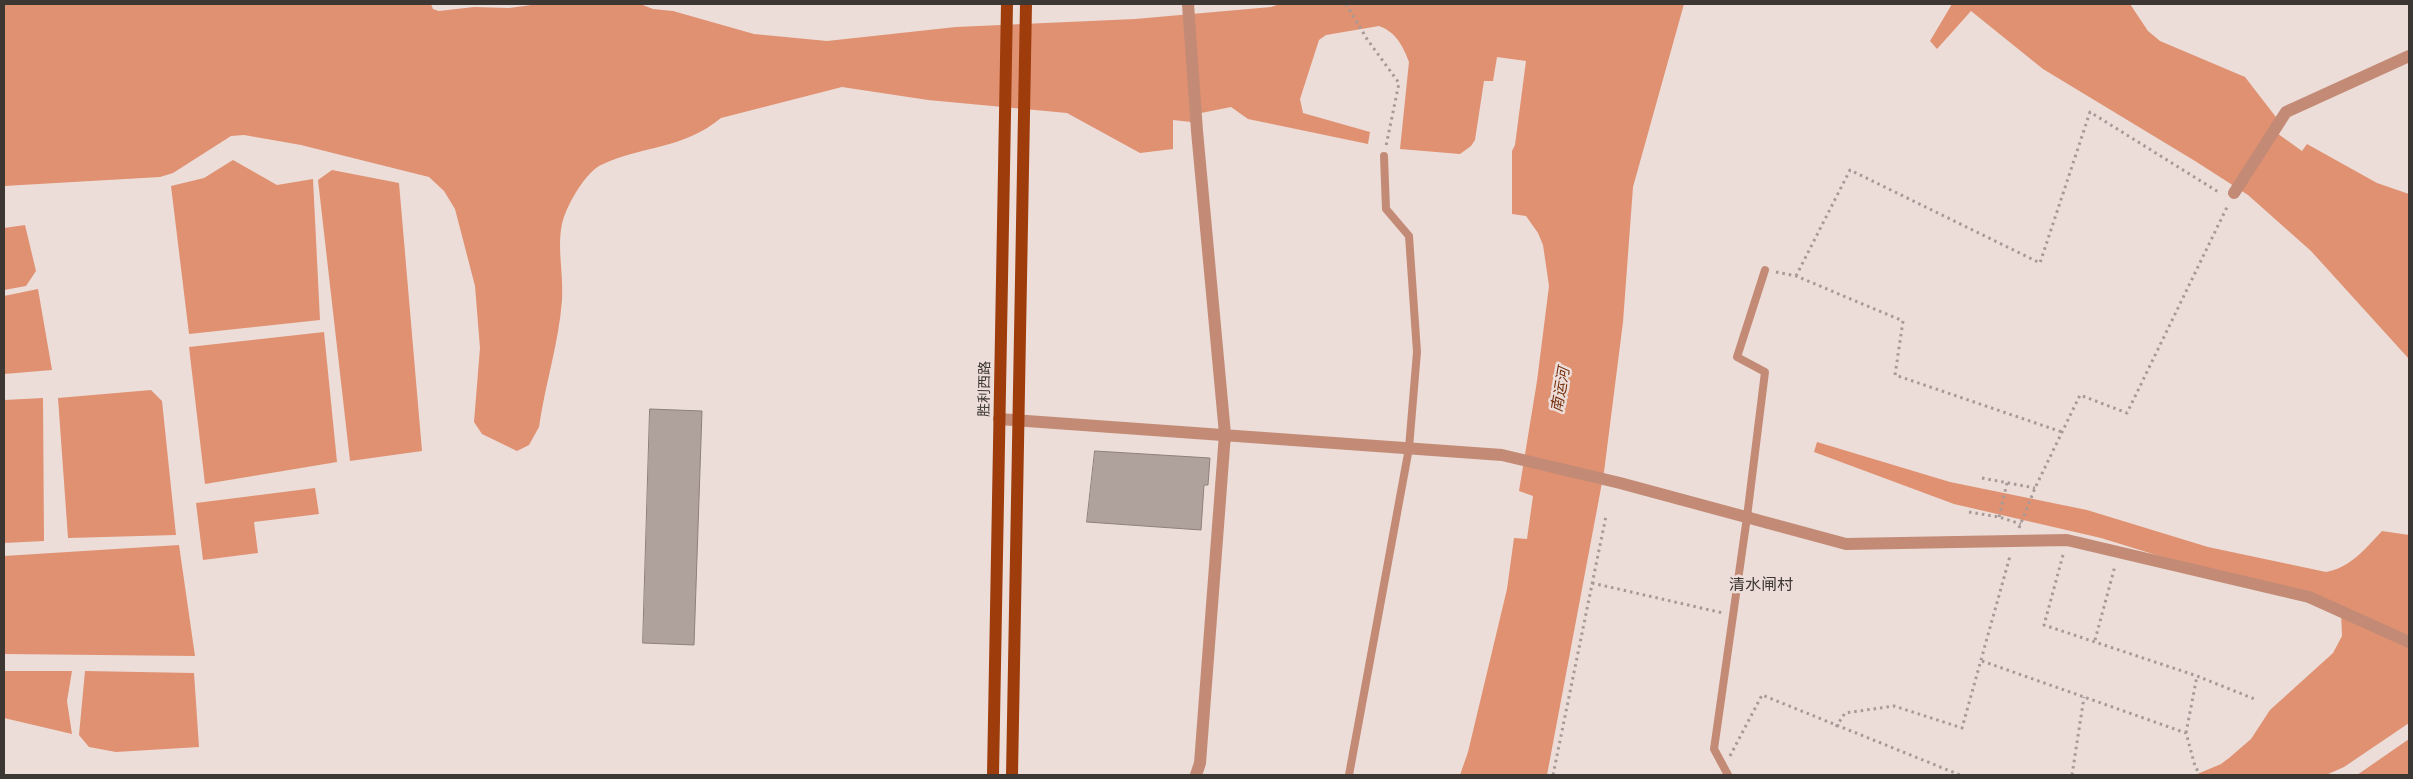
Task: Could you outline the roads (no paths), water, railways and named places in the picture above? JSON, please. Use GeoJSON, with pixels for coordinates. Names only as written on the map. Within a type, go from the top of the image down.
{"type":"FeatureCollection","features":[{"type":"Feature","properties":{"kind":"main road","name":"胜利西路"},"geometry":{"type":"LineString","coordinates":[[993,775],[1007,9]]}},
{"type":"Feature","properties":{"kind":"main road"},"geometry":{"type":"LineString","coordinates":[[1012,775],[1025,9]]}},
{"type":"Feature","properties":{"kind":"street"},"geometry":{"type":"LineString","coordinates":[[1188,4],[1197,131],[1225,434],[1200,763],[1196,775]]}},
{"type":"Feature","properties":{"kind":"street"},"geometry":{"type":"LineString","coordinates":[[2232,196],[2286,112],[2409,56]]}},
{"type":"Feature","properties":{"kind":"street"},"geometry":{"type":"LineString","coordinates":[[999,419],[1502,455],[1620,483],[1846,544],[2067,540],[2309,597],[2409,642]]}},
{"type":"Feature","properties":{"kind":"lane"},"geometry":{"type":"LineString","coordinates":[[1349,775],[1410,448],[1417,352],[1409,236],[1386,210],[1384,156]]}},
{"type":"Feature","properties":{"kind":"lane"},"geometry":{"type":"LineString","coordinates":[[1726,772],[1714,750],[1748,517],[1765,372],[1737,357],[1765,270]]}},
{"type":"Feature","properties":{"kind":"water","name":"南运河"},"geometry":{"type":"Polygon","coordinates":[[[4,4],[431,4],[433,9],[439,11],[474,7],[509,8],[539,4],[640,4],[653,9],[673,11],[754,34],[827,41],[956,27],[1135,19],[1271,7],[1280,4],[1684,4],[1633,187],[1623,322],[1604,472],[1547,775],[1460,775],[1468,752],[1507,589],[1514,538],[1527,539],[1533,496],[1519,491],[1537,381],[1549,286],[1543,245],[1538,233],[1526,216],[1512,214],[1512,151],[1515,145],[1526,61],[1497,57],[1493,81],[1484,81],[1475,140],[1471,146],[1460,154],[1400,149],[1409,62],[1398,40],[1390,32],[1379,26],[1326,35],[1319,40],[1300,99],[1303,113],[1370,132],[1368,144],[1248,119],[1231,107],[1191,115],[1191,122],[1173,120],[1173,149],[1140,153],[1067,113],[928,100],[842,87],[721,118],[692,136],[677,142],[632,154],[601,165],[589,174],[573,197],[565,213],[561,230],[562,300],[555,348],[539,427],[529,445],[517,451],[482,434],[474,422],[480,348],[475,286],[455,209],[444,191],[429,177],[301,145],[244,135],[231,136],[173,173],[160,177],[4,186],[4,4]]]}},
{"type":"Feature","properties":{"kind":"water"},"geometry":{"type":"Polygon","coordinates":[[[1952,4],[2130,4],[2148,31],[2160,41],[2245,77],[2279,121],[2274,131],[2302,151],[2307,144],[2377,183],[2409,194],[2409,359],[2311,251],[2248,195],[2043,69],[1971,11],[1937,49],[1930,41],[1952,4]]]}},
{"type":"Feature","properties":{"kind":"water"},"geometry":{"type":"Polygon","coordinates":[[[233,160],[277,185],[313,179],[320,320],[189,334],[171,186],[204,178],[233,160]]]}},
{"type":"Feature","properties":{"kind":"water"},"geometry":{"type":"Polygon","coordinates":[[[332,170],[399,183],[422,451],[350,461],[318,180],[332,170]]]}},
{"type":"Feature","properties":{"kind":"water"},"geometry":{"type":"Polygon","coordinates":[[[25,225],[36,271],[26,286],[4,290],[4,228],[25,225]]]}},
{"type":"Feature","properties":{"kind":"water"},"geometry":{"type":"Polygon","coordinates":[[[38,289],[52,370],[4,374],[4,296],[38,289]]]}},
{"type":"Feature","properties":{"kind":"water"},"geometry":{"type":"Polygon","coordinates":[[[324,332],[337,462],[205,484],[189,347],[324,332]]]}},
{"type":"Feature","properties":{"kind":"water"},"geometry":{"type":"Polygon","coordinates":[[[151,390],[162,401],[176,535],[68,538],[58,398],[151,390]]]}},
{"type":"Feature","properties":{"kind":"water"},"geometry":{"type":"Polygon","coordinates":[[[43,398],[44,541],[4,543],[4,400],[43,398]]]}},
{"type":"Feature","properties":{"kind":"water"},"geometry":{"type":"Polygon","coordinates":[[[1817,442],[1950,482],[2087,510],[2208,547],[2326,572],[2335,570],[2350,562],[2382,531],[2409,535],[2409,723],[2344,767],[2326,775],[2195,775],[2221,764],[2251,739],[2270,710],[2333,653],[2342,636],[2341,612],[2101,538],[1954,504],[1814,452],[1817,442]]]}},
{"type":"Feature","properties":{"kind":"water"},"geometry":{"type":"Polygon","coordinates":[[[315,488],[319,514],[254,522],[258,553],[203,560],[196,503],[315,488]]]}},
{"type":"Feature","properties":{"kind":"water"},"geometry":{"type":"Polygon","coordinates":[[[179,545],[195,656],[4,654],[4,556],[179,545]]]}},
{"type":"Feature","properties":{"kind":"water"},"geometry":{"type":"Polygon","coordinates":[[[4,671],[72,671],[67,701],[72,734],[4,718],[4,671]]]}},
{"type":"Feature","properties":{"kind":"water"},"geometry":{"type":"Polygon","coordinates":[[[85,671],[194,673],[199,747],[116,752],[89,747],[79,735],[85,671]]]}},
{"type":"Feature","properties":{"kind":"water"},"geometry":{"type":"Polygon","coordinates":[[[2409,739],[2409,775],[2357,775],[2409,739]]]}},
{"type":"Feature","properties":{"kind":"district","name":"清水闸村"},"geometry":{"type":"Point","coordinates":[1761,585]}}]}
